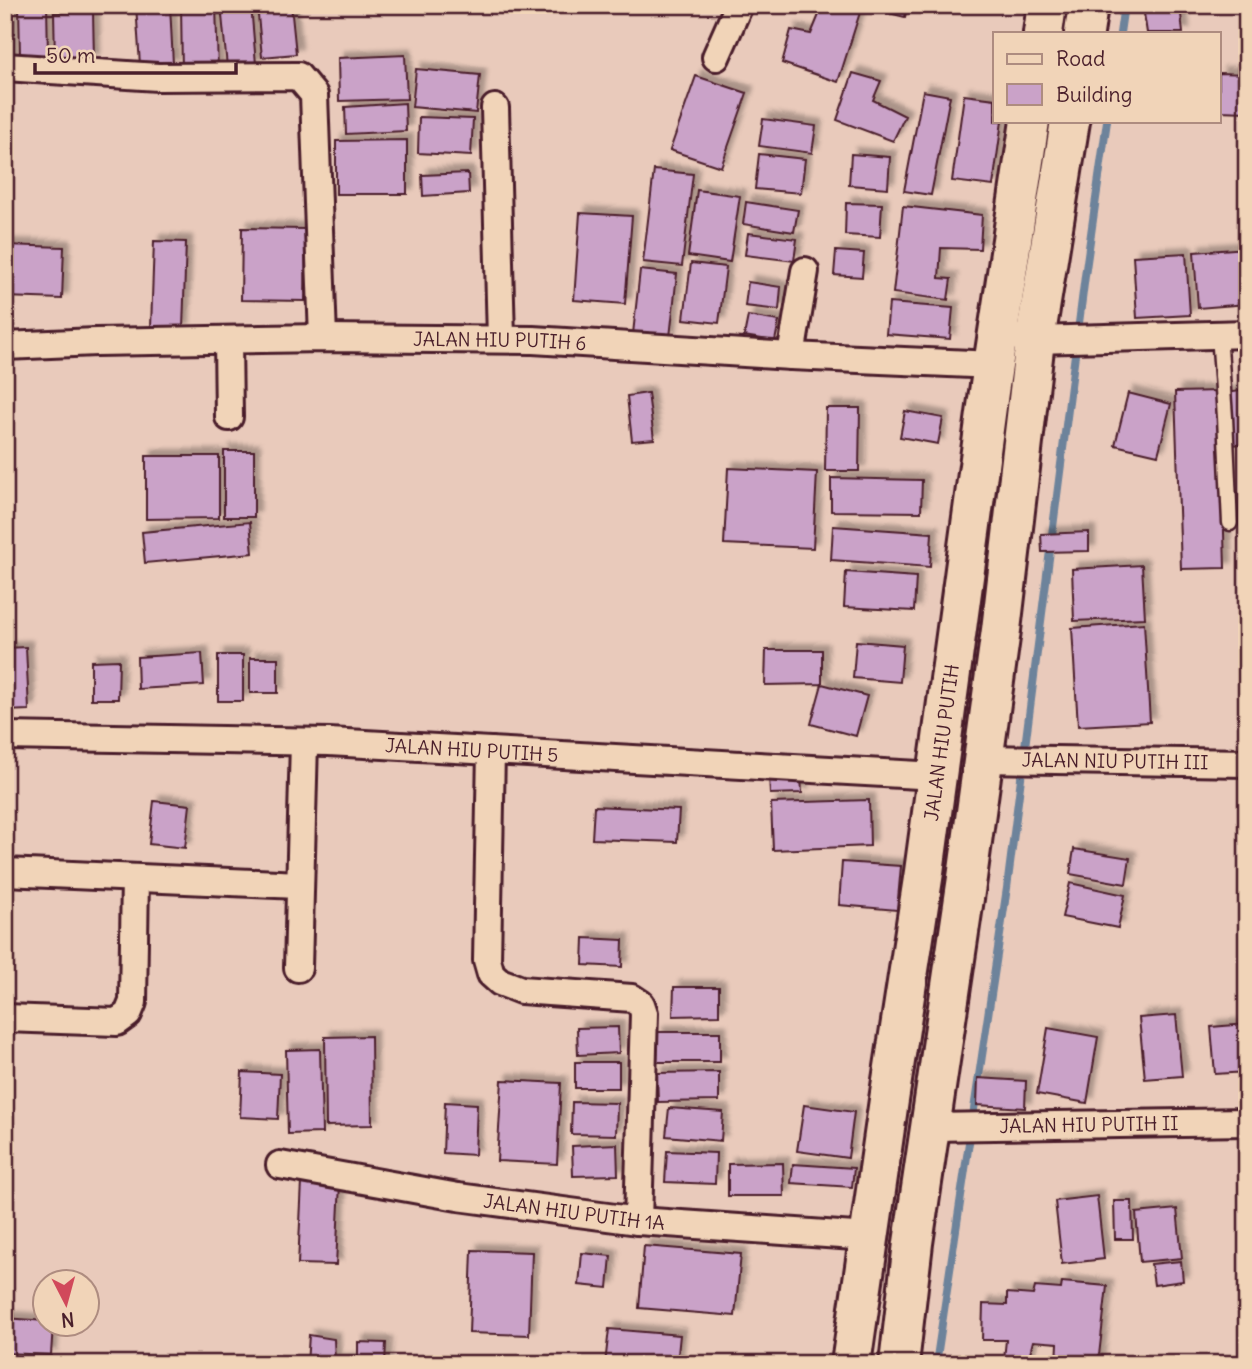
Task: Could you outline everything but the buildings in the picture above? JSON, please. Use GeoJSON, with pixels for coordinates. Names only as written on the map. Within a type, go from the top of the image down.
{"type":"FeatureCollection","features":[{"type":"Feature","properties":{"kind":"street"},"geometry":{"type":"LineString","coordinates":[[716,57],[739,5]]}},
{"type":"Feature","properties":{"kind":"street"},"geometry":{"type":"LineString","coordinates":[[1084,32],[1088,5]]}},
{"type":"Feature","properties":{"kind":"street"},"geometry":{"type":"LineString","coordinates":[[5,67],[158,77],[298,76],[314,95],[323,338]]}},
{"type":"Feature","properties":{"kind":"street"},"geometry":{"type":"LineString","coordinates":[[495,108],[500,340]]}},
{"type":"Feature","properties":{"kind":"street","name":"JALAN HIU PUTIH"},"geometry":{"type":"LineString","coordinates":[[852,1364],[1030,122]]}},
{"type":"Feature","properties":{"kind":"street"},"geometry":{"type":"LineString","coordinates":[[899,1364],[932,1106],[1003,616],[1035,340],[1070,122]]}},
{"type":"Feature","properties":{"kind":"street"},"geometry":{"type":"LineString","coordinates":[[790,356],[805,271]]}},
{"type":"Feature","properties":{"kind":"street","name":"JALAN HIU PUTIH 6"},"geometry":{"type":"LineString","coordinates":[[5,346],[323,338],[546,340],[790,356],[996,349],[1035,340],[1247,334]]}},
{"type":"Feature","properties":{"kind":"street"},"geometry":{"type":"LineString","coordinates":[[228,340],[229,417]]}},
{"type":"Feature","properties":{"kind":"street","name":"JALAN HIU PUTIH 5"},"geometry":{"type":"LineString","coordinates":[[5,736],[329,742],[937,776]]}},
{"type":"Feature","properties":{"kind":"street"},"geometry":{"type":"LineString","coordinates":[[298,968],[304,742]]}},
{"type":"Feature","properties":{"kind":"street"},"geometry":{"type":"LineString","coordinates":[[491,751],[487,960],[491,974],[500,982],[521,990],[632,998],[641,1004],[644,1013],[638,1221]]}},
{"type":"Feature","properties":{"kind":"street","name":"JALAN NIU PUTIH III"},"geometry":{"type":"LineString","coordinates":[[984,759],[1247,763]]}},
{"type":"Feature","properties":{"kind":"street"},"geometry":{"type":"LineString","coordinates":[[5,873],[300,885]]}},
{"type":"Feature","properties":{"kind":"street"},"geometry":{"type":"LineString","coordinates":[[5,1018],[117,1022],[128,1014],[133,1002],[135,878]]}},
{"type":"Feature","properties":{"kind":"street","name":"JALAN HIU PUTIH II"},"geometry":{"type":"LineString","coordinates":[[931,1127],[1247,1122]]}},
{"type":"Feature","properties":{"kind":"street","name":"JALAN HIU PUTIH 1A"},"geometry":{"type":"LineString","coordinates":[[280,1165],[457,1197],[638,1221],[869,1237]]}},
{"type":"Feature","properties":{"kind":"lane"},"geometry":{"type":"LineString","coordinates":[[1219,334],[1230,523]]}},
{"type":"Feature","properties":{"kind":"waterway"},"geometry":{"type":"LineString","coordinates":[[1120,32],[1124,5]]}},
{"type":"Feature","properties":{"kind":"waterway"},"geometry":{"type":"LineString","coordinates":[[936,1364],[1007,888],[1107,122]]}}]}
